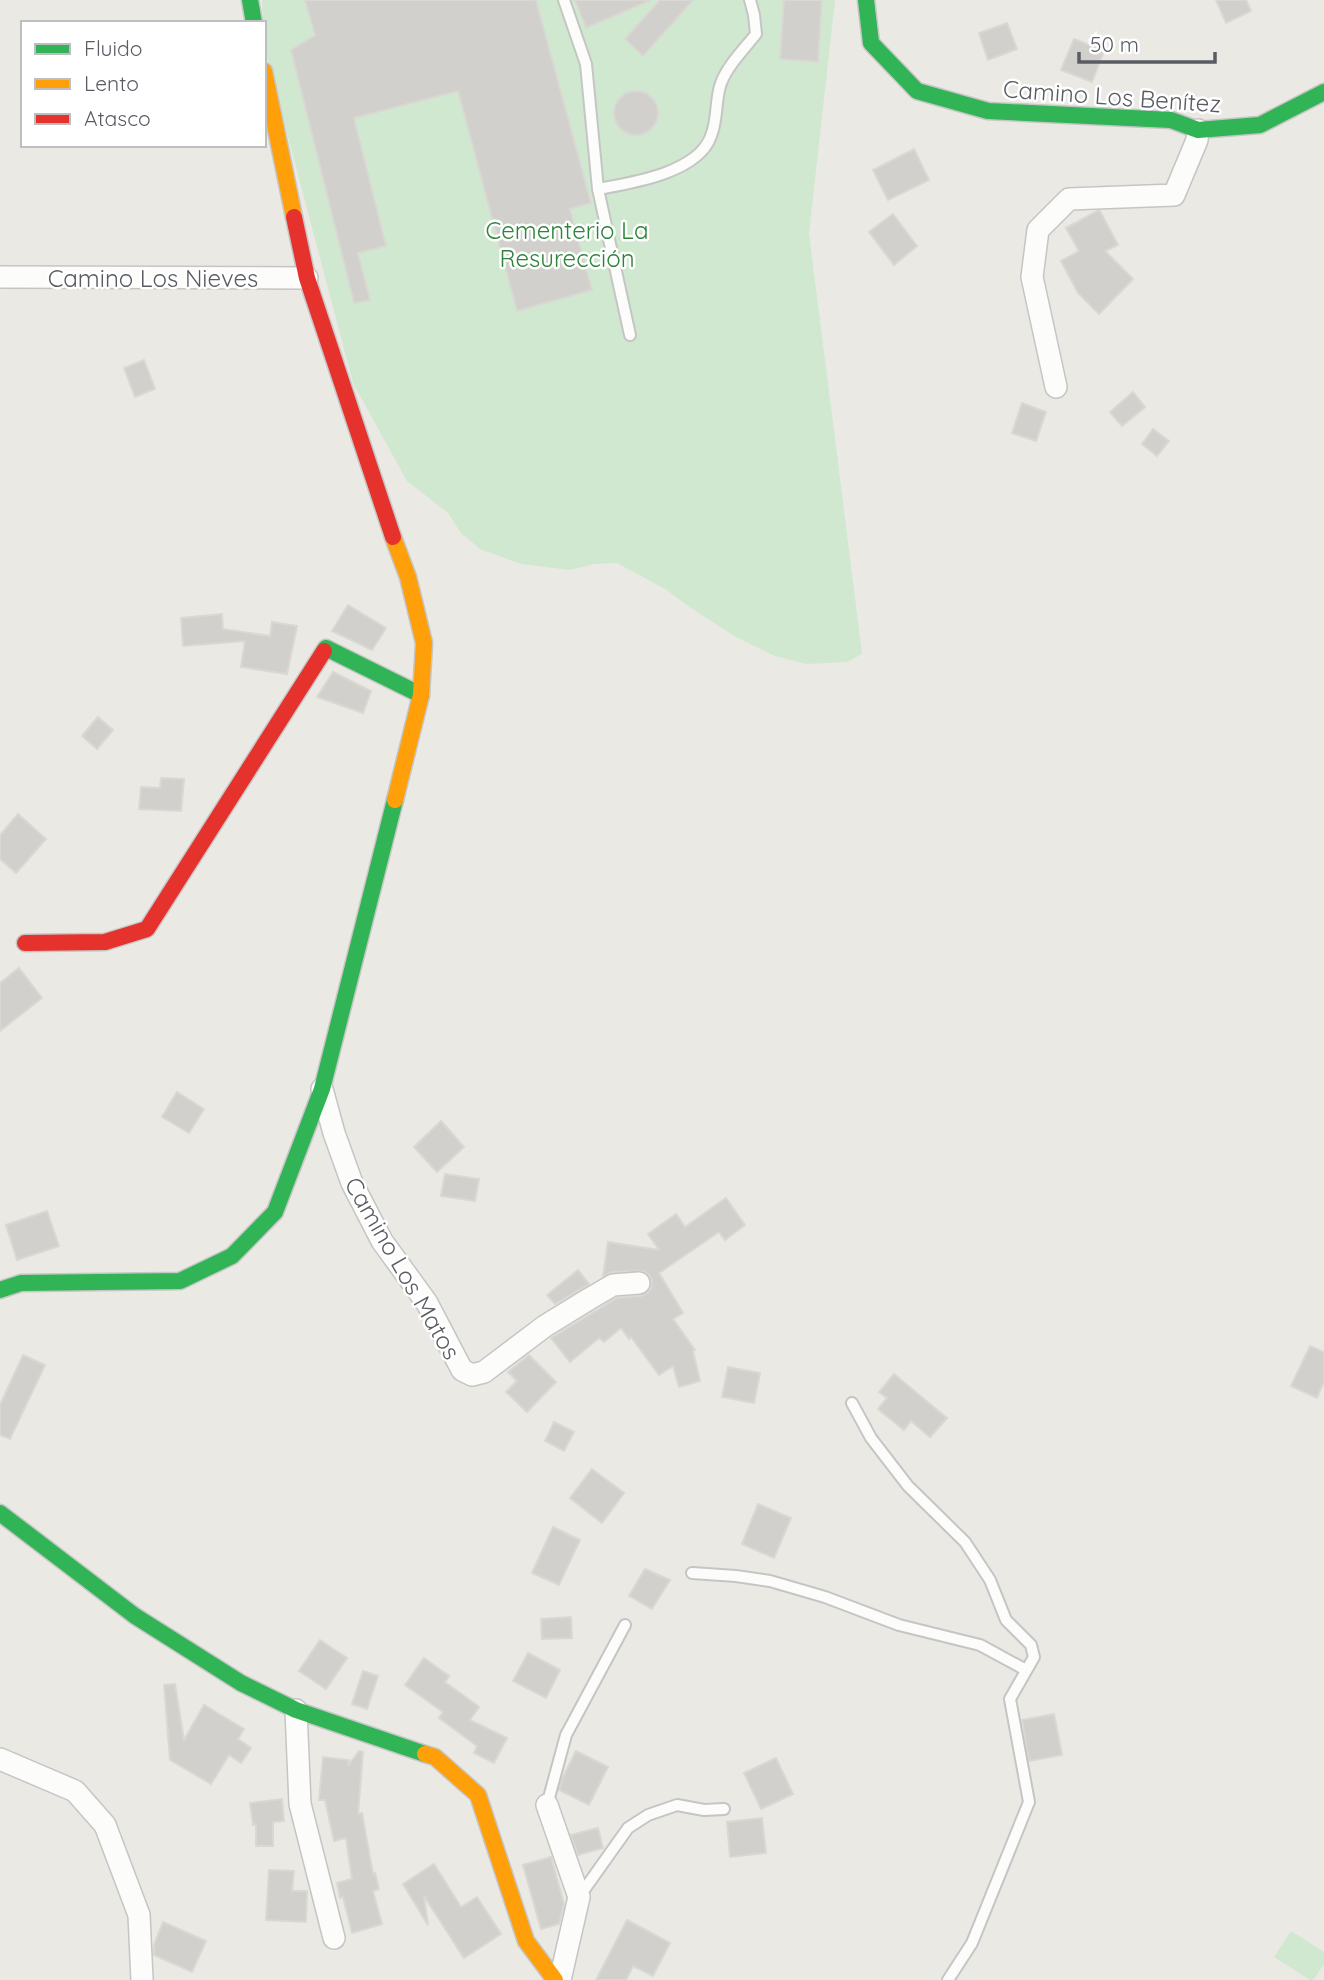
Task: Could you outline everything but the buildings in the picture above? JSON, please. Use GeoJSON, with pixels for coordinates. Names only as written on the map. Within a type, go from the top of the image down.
{"type":"FeatureCollection","features":[{"type":"Feature","properties":{"kind":"street"},"geometry":{"type":"LineString","coordinates":[[250,0],[254,21]]}},
{"type":"Feature","properties":{"kind":"street","name":"Camino Los Benítez"},"geometry":{"type":"LineString","coordinates":[[866,0],[870,43],[917,91],[988,110],[1171,120],[1198,130],[1260,125],[1324,92]]}},
{"type":"Feature","properties":{"kind":"street"},"geometry":{"type":"LineString","coordinates":[[0,1290],[21,1283],[180,1281],[232,1256],[275,1212],[322,1090],[421,695],[424,643],[408,577],[307,278],[266,81]]}},
{"type":"Feature","properties":{"kind":"street"},"geometry":{"type":"LineString","coordinates":[[1056,387],[1032,277],[1038,230],[1069,199],[1174,195],[1197,140],[1198,130]]}},
{"type":"Feature","properties":{"kind":"street","name":"Camino Los Nieves"},"geometry":{"type":"LineString","coordinates":[[0,277],[307,278]]}},
{"type":"Feature","properties":{"kind":"street"},"geometry":{"type":"LineString","coordinates":[[25,943],[104,942],[146,929],[326,648],[421,695]]}},
{"type":"Feature","properties":{"kind":"street","name":"Camino Los Matos"},"geometry":{"type":"LineString","coordinates":[[322,1090],[352,1183],[382,1241],[427,1303],[462,1370],[472,1375],[484,1372],[545,1326],[589,1298],[613,1285],[639,1283]]}},
{"type":"Feature","properties":{"kind":"street"},"geometry":{"type":"LineString","coordinates":[[0,1513],[135,1616],[241,1683],[296,1710],[435,1757],[478,1795],[526,1941],[557,1980]]}},
{"type":"Feature","properties":{"kind":"street"},"geometry":{"type":"LineString","coordinates":[[296,1710],[300,1804],[334,1937]]}},
{"type":"Feature","properties":{"kind":"street"},"geometry":{"type":"LineString","coordinates":[[0,1759],[75,1791],[105,1825],[139,1915],[142,1980]]}},
{"type":"Feature","properties":{"kind":"street"},"geometry":{"type":"LineString","coordinates":[[547,1805],[579,1897],[557,1980]]}},
{"type":"Feature","properties":{"kind":"lane"},"geometry":{"type":"LineString","coordinates":[[564,0],[586,64],[598,189],[630,335]]}},
{"type":"Feature","properties":{"kind":"lane"},"geometry":{"type":"LineString","coordinates":[[598,189],[638,182],[675,170],[697,155],[711,138],[721,83],[738,55],[756,34],[750,0]]}},
{"type":"Feature","properties":{"kind":"lane"},"geometry":{"type":"LineString","coordinates":[[852,1403],[871,1438],[908,1486],[965,1542],[990,1580],[1006,1620],[1031,1645],[1034,1657],[1010,1699],[1029,1802],[972,1943],[948,1980]]}},
{"type":"Feature","properties":{"kind":"lane"},"geometry":{"type":"LineString","coordinates":[[692,1573],[770,1581],[825,1597],[900,1625],[980,1645],[1026,1670]]}},
{"type":"Feature","properties":{"kind":"lane"},"geometry":{"type":"LineString","coordinates":[[547,1805],[566,1735],[625,1625]]}},
{"type":"Feature","properties":{"kind":"lane"},"geometry":{"type":"LineString","coordinates":[[579,1897],[628,1828],[648,1815],[677,1805],[705,1810],[724,1809]]}},
{"type":"Feature","properties":{"kind":"green space","name":"Cementerio La Resurección"},"geometry":{"type":"Polygon","coordinates":[[[262,0],[835,0],[809,233],[862,654],[847,662],[806,664],[775,656],[736,637],[665,589],[617,563],[594,564],[570,570],[521,564],[480,549],[461,533],[448,513],[407,481],[353,383],[266,54],[266,21],[263,21],[262,0]]]}},
{"type":"Feature","properties":{"kind":"green space"},"geometry":{"type":"Polygon","coordinates":[[[1291,1931],[1324,1952],[1324,1964],[1313,1980],[1274,1957],[1291,1931]]]}},
{"type":"Feature","properties":{"kind":"traffic: fast"},"geometry":{"type":"LineString","coordinates":[[250,0],[254,21]]}},
{"type":"Feature","properties":{"kind":"traffic: fast"},"geometry":{"type":"LineString","coordinates":[[866,0],[871,43],[917,91],[988,111],[1171,120],[1198,130],[1260,125],[1324,92]]}},
{"type":"Feature","properties":{"kind":"traffic: fast"},"geometry":{"type":"LineString","coordinates":[[324,651],[326,648],[421,695]]}},
{"type":"Feature","properties":{"kind":"traffic: fast"},"geometry":{"type":"LineString","coordinates":[[0,1290],[21,1283],[180,1281],[232,1256],[275,1212],[322,1089],[395,800]]}},
{"type":"Feature","properties":{"kind":"traffic: fast"},"geometry":{"type":"LineString","coordinates":[[0,1513],[135,1616],[241,1683],[296,1710],[425,1754]]}},
{"type":"Feature","properties":{"kind":"traffic: slow"},"geometry":{"type":"LineString","coordinates":[[266,81],[294,217]]}},
{"type":"Feature","properties":{"kind":"traffic: slow"},"geometry":{"type":"LineString","coordinates":[[393,537],[408,577],[424,643],[421,695],[395,800]]}},
{"type":"Feature","properties":{"kind":"traffic: slow"},"geometry":{"type":"LineString","coordinates":[[425,1754],[435,1757],[478,1795],[526,1941],[555,1980]]}},
{"type":"Feature","properties":{"kind":"traffic: jam"},"geometry":{"type":"LineString","coordinates":[[294,217],[307,278],[393,537]]}},
{"type":"Feature","properties":{"kind":"traffic: jam"},"geometry":{"type":"LineString","coordinates":[[25,943],[105,942],[147,929],[324,651]]}}]}
